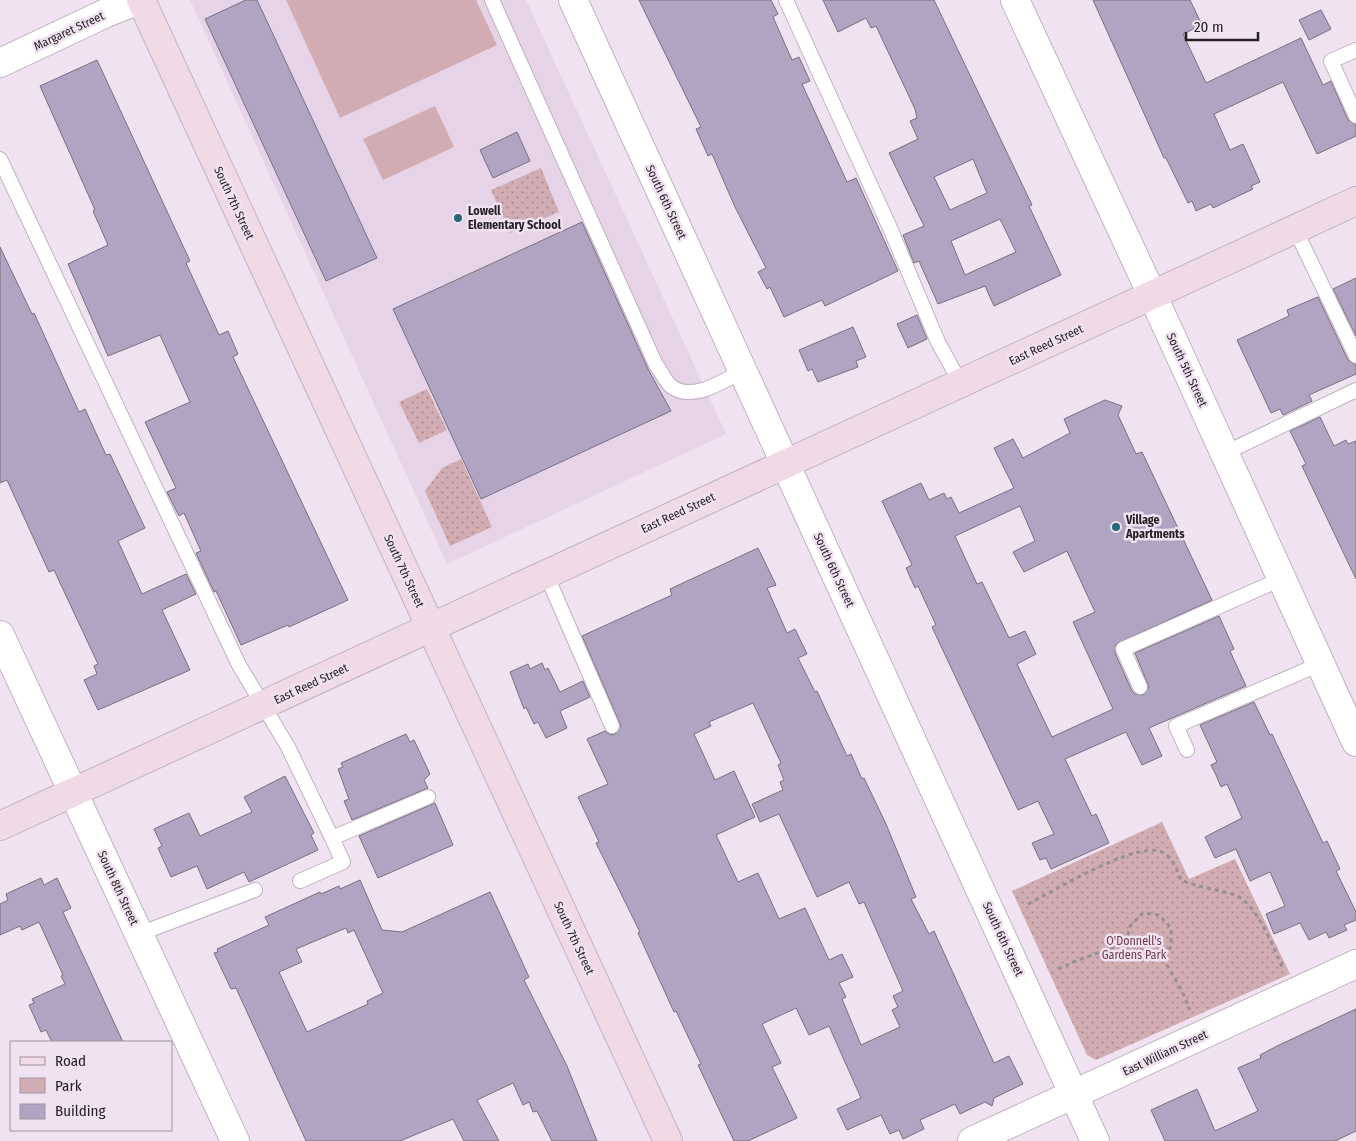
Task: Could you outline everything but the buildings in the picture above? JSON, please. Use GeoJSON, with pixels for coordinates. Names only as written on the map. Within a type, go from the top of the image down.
{"type":"FeatureCollection","features":[{"type":"Feature","properties":{"kind":"street","name":"Margaret Street"},"geometry":{"type":"LineString","coordinates":[[0,63],[106,13],[140,0]]}},
{"type":"Feature","properties":{"kind":"street","name":"South 7th Street"},"geometry":{"type":"LineString","coordinates":[[140,0],[668,1141]]}},
{"type":"Feature","properties":{"kind":"street","name":"South 6th Street"},"geometry":{"type":"LineString","coordinates":[[573,0],[1095,1141]]}},
{"type":"Feature","properties":{"kind":"street","name":"South 5th Street"},"geometry":{"type":"LineString","coordinates":[[1015,0],[1225,453],[1356,742]]}},
{"type":"Feature","properties":{"kind":"street","name":"East Reed Street"},"geometry":{"type":"LineString","coordinates":[[0,826],[1356,201]]}},
{"type":"Feature","properties":{"kind":"street","name":"South 8th Street"},"geometry":{"type":"LineString","coordinates":[[0,635],[235,1141]]}},
{"type":"Feature","properties":{"kind":"street","name":"East William Street"},"geometry":{"type":"LineString","coordinates":[[972,1141],[1356,964]]}},
{"type":"Feature","properties":{"kind":"lane"},"geometry":{"type":"LineString","coordinates":[[492,0],[656,365],[671,387],[682,392],[691,393],[707,388],[743,370]]}},
{"type":"Feature","properties":{"kind":"lane"},"geometry":{"type":"LineString","coordinates":[[786,0],[890,228],[938,342],[961,384]]}},
{"type":"Feature","properties":{"kind":"lane"},"geometry":{"type":"LineString","coordinates":[[1356,50],[1331,61],[1356,116]]}},
{"type":"Feature","properties":{"kind":"lane"},"geometry":{"type":"LineString","coordinates":[[0,159],[239,665],[288,747],[343,862],[300,881]]}},
{"type":"Feature","properties":{"kind":"lane"},"geometry":{"type":"LineString","coordinates":[[1295,229],[1356,356]]}},
{"type":"Feature","properties":{"kind":"lane"},"geometry":{"type":"LineString","coordinates":[[1225,453],[1356,390]]}},
{"type":"Feature","properties":{"kind":"lane"},"geometry":{"type":"LineString","coordinates":[[546,574],[612,726]]}},
{"type":"Feature","properties":{"kind":"lane"},"geometry":{"type":"LineString","coordinates":[[1140,687],[1123,649],[1281,579]]}},
{"type":"Feature","properties":{"kind":"lane"},"geometry":{"type":"LineString","coordinates":[[1187,750],[1176,726],[1320,664]]}},
{"type":"Feature","properties":{"kind":"lane"},"geometry":{"type":"LineString","coordinates":[[332,838],[428,797]]}},
{"type":"Feature","properties":{"kind":"lane"},"geometry":{"type":"LineString","coordinates":[[139,934],[255,890]]}},
{"type":"Feature","properties":{"kind":"path"},"geometry":{"type":"LineString","coordinates":[[1028,904],[1118,858],[1144,851],[1163,852],[1175,865],[1181,880],[1239,897],[1250,906],[1271,942],[1282,967]]}},
{"type":"Feature","properties":{"kind":"path"},"geometry":{"type":"LineString","coordinates":[[1126,943],[1130,926],[1143,913],[1159,915],[1171,928],[1171,946],[1164,960]]}},
{"type":"Feature","properties":{"kind":"path"},"geometry":{"type":"LineString","coordinates":[[1058,970],[1078,960],[1126,943],[1164,960],[1182,991],[1190,1010]]}},
{"type":"Feature","properties":{"kind":"shaded area","name":"Lowell Elementary School"},"geometry":{"type":"Polygon","coordinates":[[[190,0],[526,0],[726,434],[447,564],[190,0]]]}},
{"type":"Feature","properties":{"kind":"green space"},"geometry":{"type":"Polygon","coordinates":[[[286,0],[476,0],[497,45],[340,118],[286,0]]]}},
{"type":"Feature","properties":{"kind":"green space"},"geometry":{"type":"Polygon","coordinates":[[[435,106],[454,147],[383,180],[363,139],[435,106]]]}},
{"type":"Feature","properties":{"kind":"green space"},"geometry":{"type":"Polygon","coordinates":[[[541,168],[559,212],[510,233],[491,190],[541,168]]]}},
{"type":"Feature","properties":{"kind":"green space"},"geometry":{"type":"Polygon","coordinates":[[[427,389],[447,430],[419,443],[399,402],[427,389]]]}},
{"type":"Feature","properties":{"kind":"green space"},"geometry":{"type":"Polygon","coordinates":[[[461,459],[492,527],[450,546],[425,491],[442,468],[461,459]]]}},
{"type":"Feature","properties":{"kind":"green space","name":"O'Donnell's Gardens Park"},"geometry":{"type":"Polygon","coordinates":[[[1162,822],[1189,879],[1235,859],[1290,974],[1096,1060],[1087,1055],[1012,891],[1162,822]]]}},
{"type":"Feature","properties":{"kind":"place","name":"Lowell Elementary School"},"geometry":{"type":"Point","coordinates":[458,218]}},
{"type":"Feature","properties":{"kind":"place","name":"Village Apartments"},"geometry":{"type":"Point","coordinates":[1116,527]}}]}
